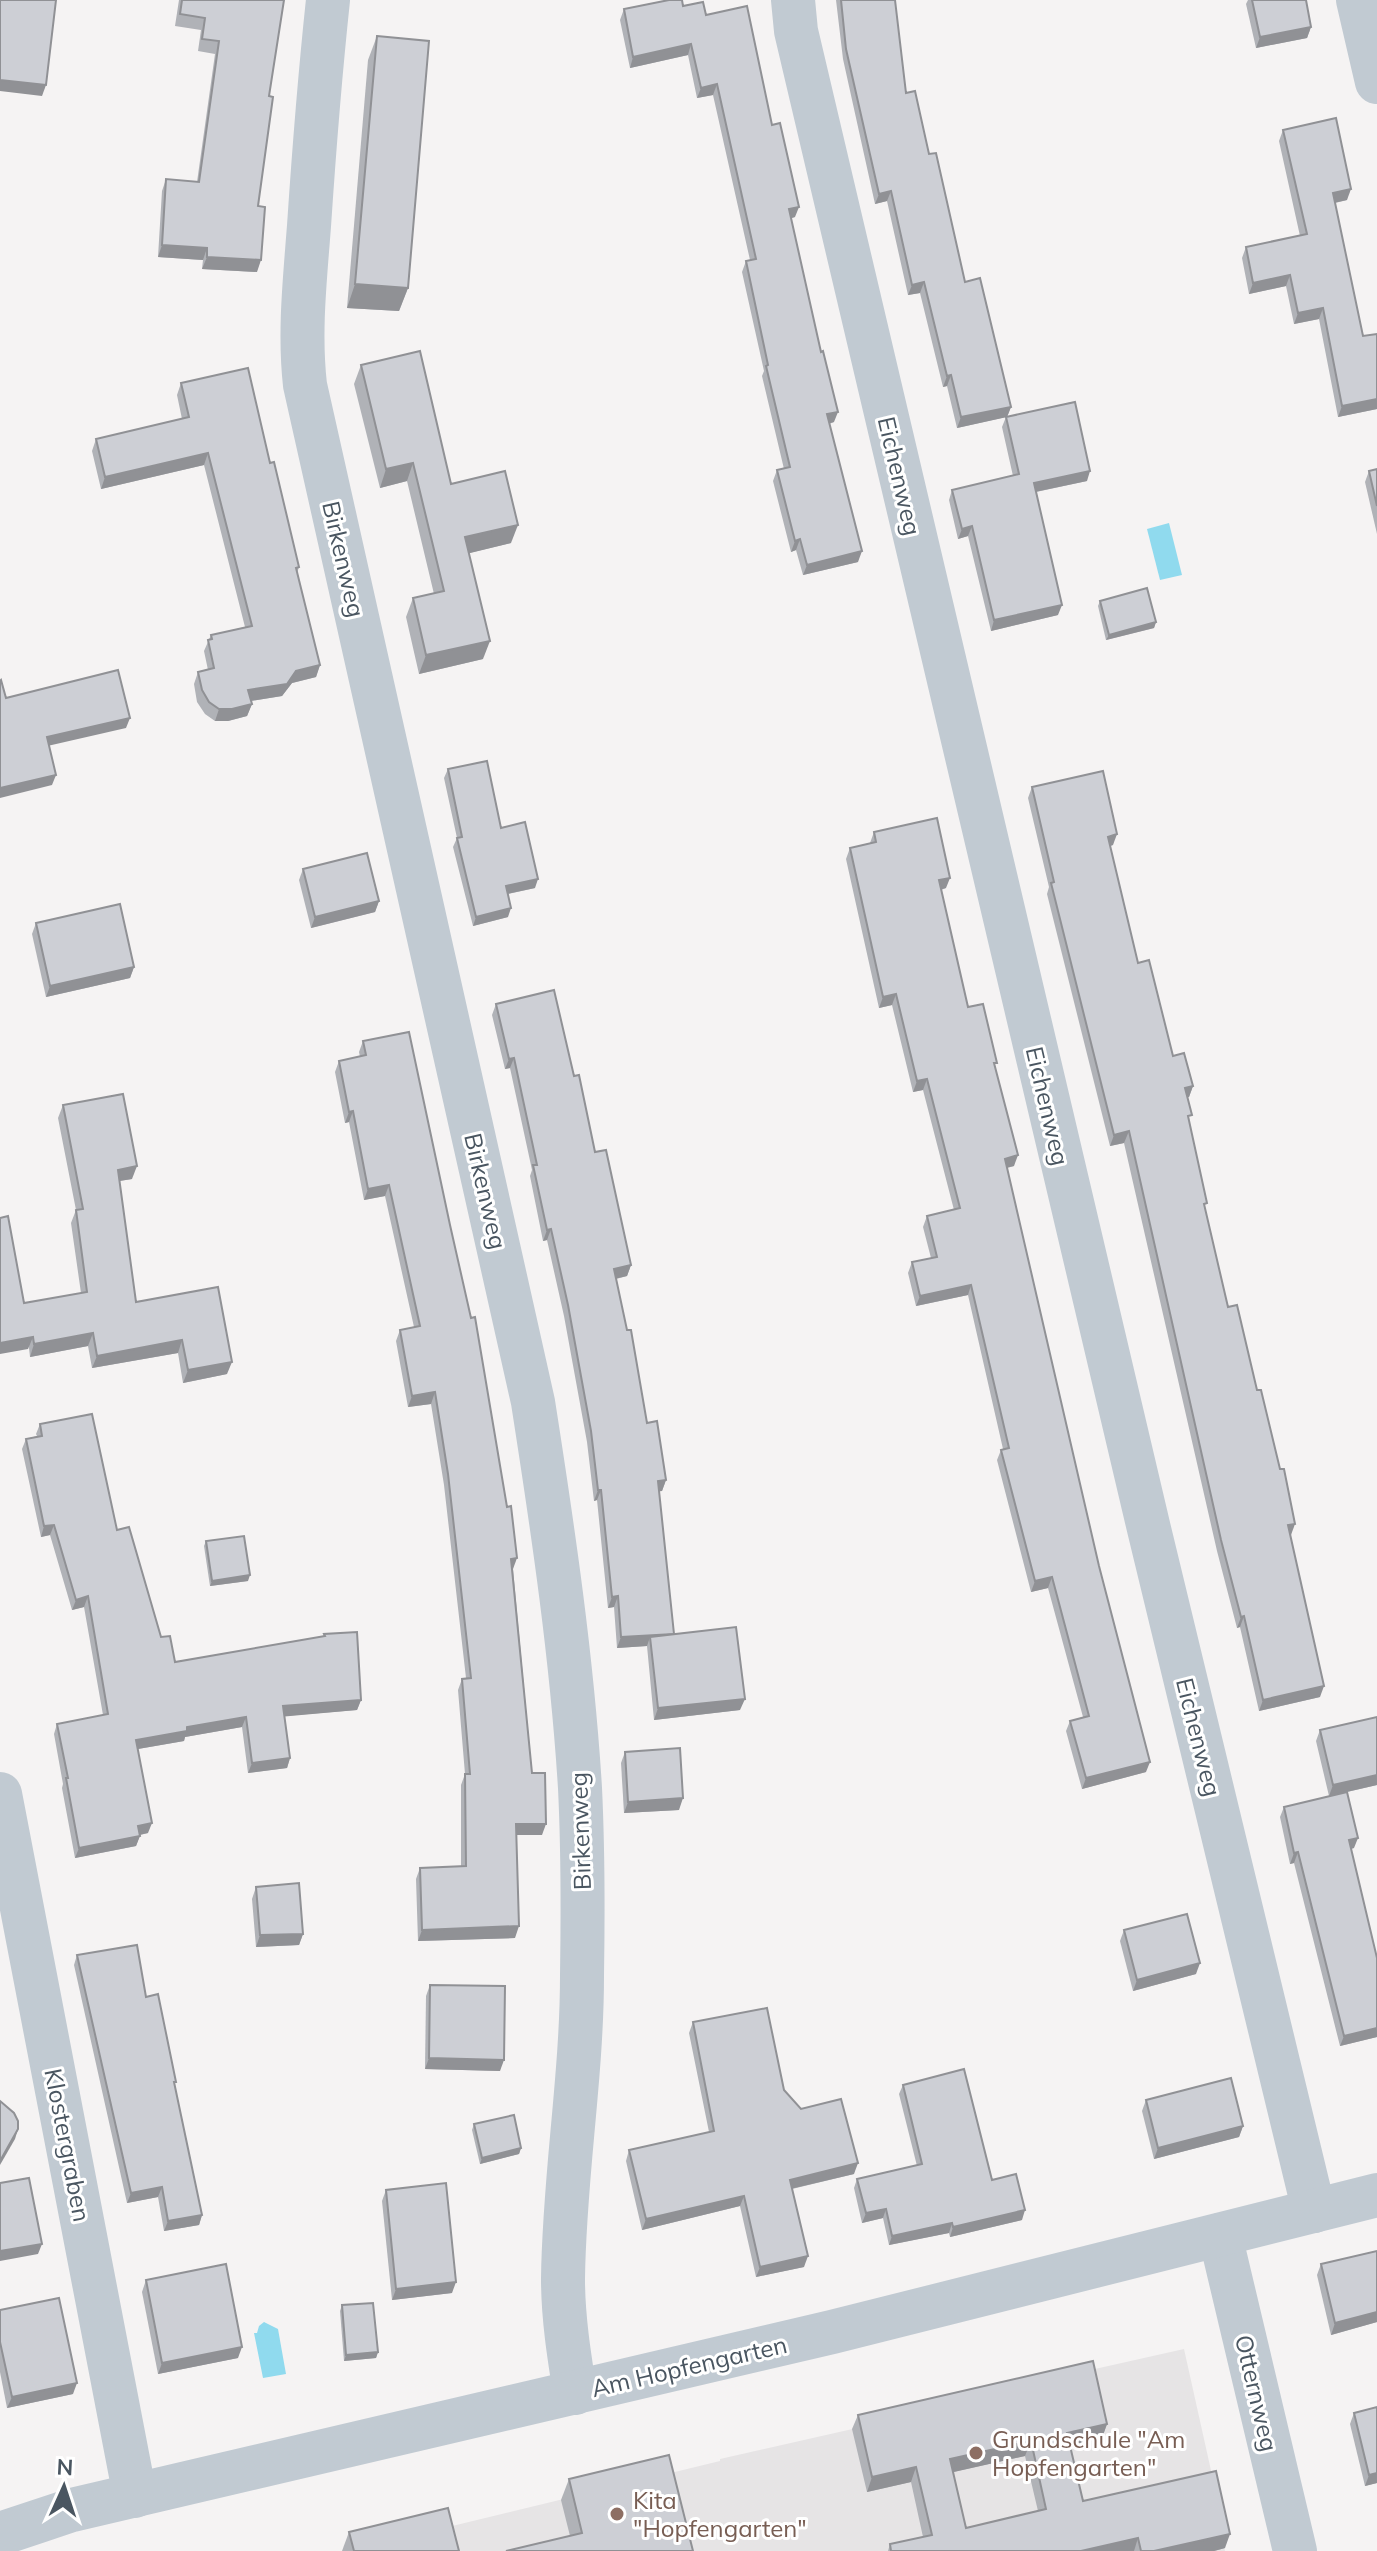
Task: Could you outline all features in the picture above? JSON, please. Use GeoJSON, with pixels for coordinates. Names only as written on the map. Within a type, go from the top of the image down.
{"type":"FeatureCollection","features":[{"type":"Feature","properties":{"kind":"street","name":"Birkenweg"},"geometry":{"type":"LineString","coordinates":[[328,0],[303,315],[305,385],[533,1402],[571,1679],[580,1791],[582,1979],[563,2281],[564,2322],[575,2393]]}},
{"type":"Feature","properties":{"kind":"street","name":"Eichenweg"},"geometry":{"type":"LineString","coordinates":[[793,0],[796,31],[986,844],[1314,2211]]}},
{"type":"Feature","properties":{"kind":"street"},"geometry":{"type":"LineString","coordinates":[[1358,0],[1377,82]]}},
{"type":"Feature","properties":{"kind":"street","name":"Klostergraben"},"geometry":{"type":"LineString","coordinates":[[0,1794],[135,2496]]}},
{"type":"Feature","properties":{"kind":"street","name":"Am Hopfengarten"},"geometry":{"type":"LineString","coordinates":[[14,2537],[57,2514],[832,2332],[1377,2195]]}},
{"type":"Feature","properties":{"kind":"street","name":"Otternweg"},"geometry":{"type":"LineString","coordinates":[[1220,2235],[1295,2551]]}},
{"type":"Feature","properties":{"kind":"shaded area","name":"Grundschule \"Am Hopfengarten\""},"geometry":{"type":"Polygon","coordinates":[[[1184,2349],[1214,2484],[1211,2486],[1225,2551],[349,2551],[720,2459],[1087,2376],[1086,2371],[1184,2349]]]}},
{"type":"Feature","properties":{"kind":"water"},"geometry":{"type":"Polygon","coordinates":[[[1169,523],[1182,575],[1160,580],[1147,529],[1169,523]]]}},
{"type":"Feature","properties":{"kind":"water"},"geometry":{"type":"Polygon","coordinates":[[[264,2322],[278,2329],[286,2374],[263,2378],[254,2333],[264,2322]]]}},
{"type":"Feature","properties":{"kind":"building"},"geometry":{"type":"Polygon","coordinates":[[[0,0],[56,0],[46,85],[0,80],[0,0]]]}},
{"type":"Feature","properties":{"kind":"building"},"geometry":{"type":"Polygon","coordinates":[[[182,0],[284,0],[269,96],[273,97],[258,206],[265,207],[261,260],[207,257],[207,248],[162,245],[166,179],[199,182],[219,41],[202,39],[205,18],[180,14],[182,0]]]}},
{"type":"Feature","properties":{"kind":"building"},"geometry":{"type":"Polygon","coordinates":[[[682,0],[683,6],[703,2],[706,15],[747,6],[772,125],[780,123],[799,207],[789,209],[821,352],[838,412],[827,414],[862,551],[807,565],[800,539],[795,541],[777,470],[790,467],[746,261],[756,259],[717,84],[701,88],[691,44],[633,57],[624,9],[682,0]]]}},
{"type":"Feature","properties":{"kind":"building"},"geometry":{"type":"Polygon","coordinates":[[[841,0],[895,0],[906,93],[915,91],[929,154],[936,153],[965,282],[980,278],[1011,407],[961,417],[951,375],[947,376],[924,282],[912,285],[891,191],[879,194],[846,49],[841,0]]]}},
{"type":"Feature","properties":{"kind":"building"},"geometry":{"type":"Polygon","coordinates":[[[1252,0],[1306,0],[1311,27],[1260,37],[1252,0]]]}},
{"type":"Feature","properties":{"kind":"building"},"geometry":{"type":"Polygon","coordinates":[[[377,36],[429,41],[408,288],[355,284],[377,36]]]}},
{"type":"Feature","properties":{"kind":"building"},"geometry":{"type":"Polygon","coordinates":[[[1336,118],[1351,189],[1333,193],[1363,336],[1377,334],[1377,399],[1342,406],[1323,308],[1298,313],[1290,275],[1253,283],[1246,247],[1307,234],[1283,130],[1336,118]]]}},
{"type":"Feature","properties":{"kind":"building"},"geometry":{"type":"Polygon","coordinates":[[[420,351],[451,484],[505,471],[518,525],[465,537],[490,641],[426,655],[413,598],[444,591],[413,463],[386,469],[361,365],[420,351]]]}},
{"type":"Feature","properties":{"kind":"building"},"geometry":{"type":"Polygon","coordinates":[[[248,368],[270,463],[274,462],[320,665],[296,671],[287,684],[248,690],[252,704],[219,709],[209,702],[202,690],[198,672],[214,668],[208,640],[212,639],[211,635],[252,626],[208,453],[105,477],[96,439],[189,417],[181,383],[248,368]]]}},
{"type":"Feature","properties":{"kind":"building"},"geometry":{"type":"Polygon","coordinates":[[[1075,402],[1090,471],[1034,483],[1062,605],[994,620],[972,526],[962,529],[952,490],[1019,474],[1006,417],[1075,402]]]}},
{"type":"Feature","properties":{"kind":"building"},"geometry":{"type":"Polygon","coordinates":[[[1377,469],[1377,506],[1369,471],[1377,469]]]}},
{"type":"Feature","properties":{"kind":"building"},"geometry":{"type":"Polygon","coordinates":[[[1147,588],[1156,622],[1109,635],[1100,601],[1147,588]]]}},
{"type":"Feature","properties":{"kind":"building"},"geometry":{"type":"Polygon","coordinates":[[[118,670],[130,718],[47,737],[56,775],[0,788],[1,680],[6,698],[118,670]]]}},
{"type":"Feature","properties":{"kind":"building"},"geometry":{"type":"Polygon","coordinates":[[[487,761],[501,828],[525,822],[538,879],[506,886],[511,908],[476,917],[457,838],[462,837],[448,769],[487,761]]]}},
{"type":"Feature","properties":{"kind":"building"},"geometry":{"type":"Polygon","coordinates":[[[1103,771],[1117,834],[1108,837],[1138,963],[1149,960],[1173,1056],[1184,1053],[1193,1086],[1185,1088],[1207,1203],[1204,1204],[1228,1307],[1237,1305],[1257,1390],[1261,1390],[1280,1469],[1284,1469],[1295,1524],[1288,1525],[1324,1686],[1263,1700],[1244,1616],[1241,1617],[1221,1540],[1129,1131],[1114,1135],[1051,883],[1054,882],[1032,787],[1103,771]]]}},
{"type":"Feature","properties":{"kind":"building"},"geometry":{"type":"Polygon","coordinates":[[[937,818],[950,878],[939,880],[968,1007],[983,1004],[997,1063],[994,1063],[1018,1155],[1005,1159],[1099,1566],[1150,1762],[1086,1778],[1070,1721],[1089,1716],[1052,1577],[1035,1581],[1001,1450],[1009,1448],[971,1285],[920,1296],[912,1262],[937,1257],[927,1216],[960,1208],[927,1079],[917,1081],[896,994],[883,997],[850,848],[876,842],[874,832],[937,818]]]}},
{"type":"Feature","properties":{"kind":"building"},"geometry":{"type":"Polygon","coordinates":[[[367,853],[379,901],[315,917],[303,869],[367,853]]]}},
{"type":"Feature","properties":{"kind":"building"},"geometry":{"type":"Polygon","coordinates":[[[120,904],[134,967],[50,986],[36,923],[120,904]]]}},
{"type":"Feature","properties":{"kind":"building"},"geometry":{"type":"Polygon","coordinates":[[[554,990],[574,1076],[579,1075],[595,1152],[606,1150],[631,1265],[614,1269],[627,1330],[631,1330],[647,1423],[657,1421],[666,1480],[658,1481],[674,1634],[621,1637],[618,1596],[612,1597],[601,1490],[598,1490],[591,1431],[568,1305],[551,1229],[547,1230],[533,1165],[537,1165],[514,1058],[509,1059],[496,1004],[554,990]]]}},
{"type":"Feature","properties":{"kind":"building"},"geometry":{"type":"Polygon","coordinates":[[[409,1032],[471,1318],[475,1317],[507,1507],[511,1506],[517,1558],[511,1559],[532,1773],[545,1773],[546,1824],[516,1824],[519,1926],[422,1930],[420,1868],[466,1866],[465,1774],[470,1774],[462,1679],[471,1678],[448,1474],[435,1392],[412,1396],[400,1330],[420,1326],[389,1185],[368,1189],[353,1111],[349,1112],[339,1061],[366,1055],[363,1041],[409,1032]]]}},
{"type":"Feature","properties":{"kind":"building"},"geometry":{"type":"Polygon","coordinates":[[[123,1094],[137,1166],[118,1170],[136,1302],[218,1287],[232,1362],[188,1370],[182,1340],[97,1356],[93,1333],[34,1344],[33,1337],[0,1343],[0,1218],[8,1216],[24,1303],[87,1292],[76,1210],[83,1209],[63,1105],[123,1094]]]}},
{"type":"Feature","properties":{"kind":"building"},"geometry":{"type":"Polygon","coordinates":[[[92,1414],[117,1530],[129,1527],[161,1637],[170,1636],[175,1662],[324,1634],[357,1632],[361,1700],[283,1706],[290,1758],[252,1763],[246,1717],[136,1740],[152,1823],[138,1826],[140,1836],[79,1848],[57,1724],[108,1714],[88,1596],[76,1600],[54,1525],[44,1526],[26,1439],[42,1436],[40,1424],[92,1414]]]}},
{"type":"Feature","properties":{"kind":"building"},"geometry":{"type":"Polygon","coordinates":[[[244,1536],[250,1575],[212,1581],[206,1541],[244,1536]]]}},
{"type":"Feature","properties":{"kind":"building"},"geometry":{"type":"Polygon","coordinates":[[[736,1627],[745,1699],[658,1708],[650,1637],[736,1627]]]}},
{"type":"Feature","properties":{"kind":"building"},"geometry":{"type":"Polygon","coordinates":[[[1377,1717],[1377,1775],[1333,1785],[1320,1730],[1377,1717]]]}},
{"type":"Feature","properties":{"kind":"building"},"geometry":{"type":"Polygon","coordinates":[[[680,1748],[683,1798],[628,1802],[625,1752],[680,1748]]]}},
{"type":"Feature","properties":{"kind":"building"},"geometry":{"type":"Polygon","coordinates":[[[1347,1792],[1358,1838],[1349,1840],[1377,1958],[1377,2028],[1344,2036],[1284,1807],[1347,1792]]]}},
{"type":"Feature","properties":{"kind":"building"},"geometry":{"type":"Polygon","coordinates":[[[299,1883],[303,1934],[260,1935],[256,1887],[299,1883]]]}},
{"type":"Feature","properties":{"kind":"building"},"geometry":{"type":"Polygon","coordinates":[[[1187,1914],[1200,1963],[1137,1980],[1124,1930],[1187,1914]]]}},
{"type":"Feature","properties":{"kind":"building"},"geometry":{"type":"Polygon","coordinates":[[[137,1945],[146,1997],[158,1994],[202,2215],[168,2221],[162,2187],[131,2193],[77,1955],[137,1945]]]}},
{"type":"Feature","properties":{"kind":"building"},"geometry":{"type":"Polygon","coordinates":[[[430,1985],[505,1986],[504,2060],[429,2058],[430,1985]]]}},
{"type":"Feature","properties":{"kind":"building"},"geometry":{"type":"Polygon","coordinates":[[[767,2008],[784,2090],[801,2109],[841,2099],[858,2163],[790,2180],[808,2256],[760,2267],[744,2196],[646,2219],[629,2150],[714,2131],[693,2022],[767,2008]]]}},
{"type":"Feature","properties":{"kind":"building"},"geometry":{"type":"Polygon","coordinates":[[[964,2069],[992,2180],[1016,2174],[1025,2210],[953,2227],[952,2223],[892,2236],[886,2209],[866,2213],[857,2179],[922,2164],[903,2085],[964,2069]]]}},
{"type":"Feature","properties":{"kind":"building"},"geometry":{"type":"Polygon","coordinates":[[[1231,2078],[1243,2126],[1158,2148],[1146,2100],[1231,2078]]]}},
{"type":"Feature","properties":{"kind":"building"},"geometry":{"type":"Polygon","coordinates":[[[0,2101],[14,2113],[18,2129],[0,2161],[0,2101]]]}},
{"type":"Feature","properties":{"kind":"building"},"geometry":{"type":"Polygon","coordinates":[[[514,2115],[521,2148],[482,2158],[474,2124],[514,2115]]]}},
{"type":"Feature","properties":{"kind":"building"},"geometry":{"type":"Polygon","coordinates":[[[29,2178],[42,2244],[0,2251],[0,2183],[29,2178]]]}},
{"type":"Feature","properties":{"kind":"building"},"geometry":{"type":"Polygon","coordinates":[[[446,2183],[456,2282],[396,2289],[386,2190],[446,2183]]]}},
{"type":"Feature","properties":{"kind":"building"},"geometry":{"type":"Polygon","coordinates":[[[1377,2251],[1377,2312],[1335,2323],[1321,2264],[1377,2251]]]}},
{"type":"Feature","properties":{"kind":"building"},"geometry":{"type":"Polygon","coordinates":[[[226,2264],[242,2347],[162,2363],[146,2280],[226,2264]]]}},
{"type":"Feature","properties":{"kind":"building"},"geometry":{"type":"Polygon","coordinates":[[[59,2298],[77,2383],[12,2397],[0,2342],[0,2310],[59,2298]]]}},
{"type":"Feature","properties":{"kind":"building"},"geometry":{"type":"Polygon","coordinates":[[[373,2303],[378,2352],[346,2355],[342,2305],[373,2303]]]}},
{"type":"Feature","properties":{"kind":"building"},"geometry":{"type":"Polygon","coordinates":[[[1093,2361],[1107,2424],[1067,2433],[1083,2501],[1216,2471],[1230,2534],[1154,2551],[1141,2551],[1138,2538],[1081,2551],[891,2551],[890,2544],[932,2535],[916,2467],[872,2477],[858,2415],[1093,2361]],[[1031,2441],[950,2459],[966,2528],[1046,2509],[1031,2441]]]}},
{"type":"Feature","properties":{"kind":"building"},"geometry":{"type":"Polygon","coordinates":[[[1377,2407],[1377,2473],[1369,2475],[1354,2413],[1377,2407]]]}},
{"type":"Feature","properties":{"kind":"building"},"geometry":{"type":"Polygon","coordinates":[[[669,2455],[693,2551],[506,2551],[582,2533],[569,2479],[669,2455]]]}},
{"type":"Feature","properties":{"kind":"building"},"geometry":{"type":"Polygon","coordinates":[[[448,2508],[459,2551],[354,2551],[349,2532],[448,2508]]]}},
{"type":"Feature","properties":{"kind":"place","name":"Grundschule \"Am Hopfengarten\""},"geometry":{"type":"Point","coordinates":[976,2453]}},
{"type":"Feature","properties":{"kind":"place","name":"Kita \"Hopfengarten\""},"geometry":{"type":"Point","coordinates":[617,2514]}}]}
